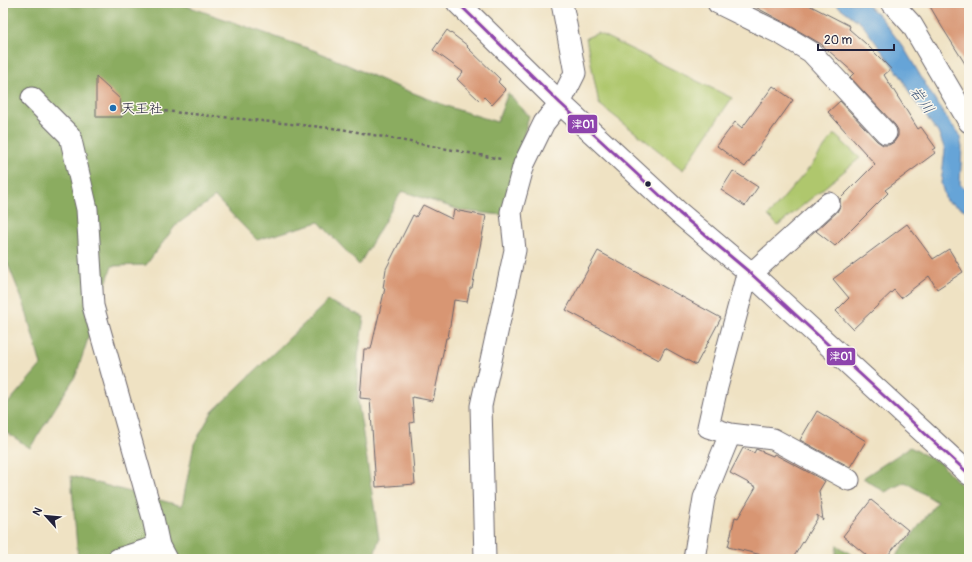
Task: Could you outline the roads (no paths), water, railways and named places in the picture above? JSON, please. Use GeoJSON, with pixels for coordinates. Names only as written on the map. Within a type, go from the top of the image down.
{"type":"FeatureCollection","features":[{"type":"Feature","properties":{"kind":"street"},"geometry":{"type":"LineString","coordinates":[[458,3],[560,103],[679,213],[750,272],[969,474]]}},
{"type":"Feature","properties":{"kind":"street"},"geometry":{"type":"LineString","coordinates":[[485,559],[481,406],[515,250],[511,212],[524,164],[544,123],[560,103],[575,72],[562,3]]}},
{"type":"Feature","properties":{"kind":"street"},"geometry":{"type":"LineString","coordinates":[[718,3],[781,34],[811,52],[886,133]]}},
{"type":"Feature","properties":{"kind":"street"},"geometry":{"type":"LineString","coordinates":[[892,3],[912,24],[969,122]]}},
{"type":"Feature","properties":{"kind":"street"},"geometry":{"type":"LineString","coordinates":[[32,98],[70,136],[87,209],[93,306],[162,553],[118,559]]}},
{"type":"Feature","properties":{"kind":"street"},"geometry":{"type":"LineString","coordinates":[[829,203],[750,272],[717,387],[708,427],[730,434],[772,439],[849,480]]}},
{"type":"Feature","properties":{"kind":"street"},"geometry":{"type":"LineString","coordinates":[[694,559],[704,498],[730,434]]}},
{"type":"Feature","properties":{"kind":"water","name":"岩川"},"geometry":{"type":"Polygon","coordinates":[[[834,3],[864,3],[878,14],[904,48],[950,123],[959,133],[962,147],[960,184],[969,195],[969,212],[946,201],[941,183],[945,150],[939,134],[911,96],[902,78],[862,24],[834,3]]]}},
{"type":"Feature","properties":{"kind":"place","name":"天王社"},"geometry":{"type":"Point","coordinates":[113,108]}}]}
